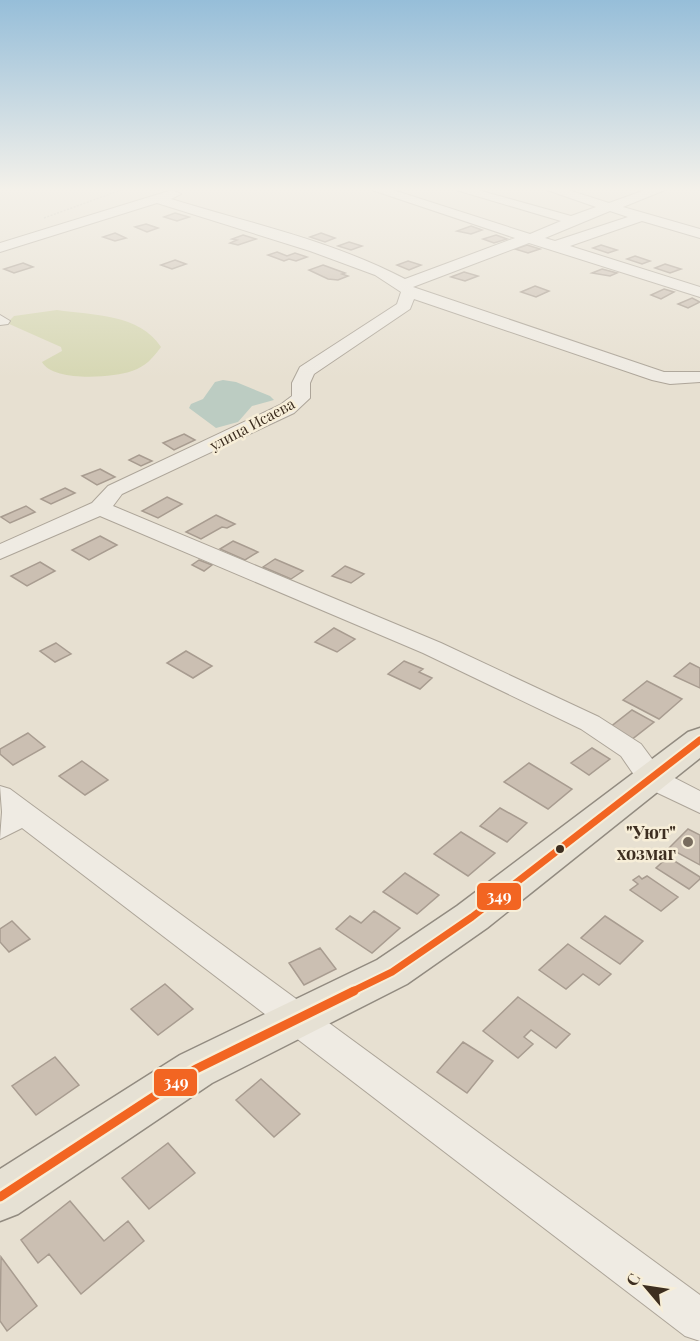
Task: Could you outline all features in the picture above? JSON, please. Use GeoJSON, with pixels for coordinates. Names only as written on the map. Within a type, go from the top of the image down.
{"type":"FeatureCollection","features":[{"type":"Feature","properties":{"kind":"main road"},"geometry":{"type":"LineString","coordinates":[[0,1197],[196,1069],[392,972],[472,917],[700,741]]}},
{"type":"Feature","properties":{"kind":"street"},"geometry":{"type":"LineString","coordinates":[[327,253],[380,272],[406,289],[658,376],[670,379],[700,377]]}},
{"type":"Feature","properties":{"kind":"street"},"geometry":{"type":"LineString","coordinates":[[406,289],[495,253]]}},
{"type":"Feature","properties":{"kind":"street"},"geometry":{"type":"LineString","coordinates":[[577,253],[700,292]]}},
{"type":"Feature","properties":{"kind":"street","name":"улица Исаева"},"geometry":{"type":"LineString","coordinates":[[0,552],[100,508],[115,489],[286,409],[301,398],[301,383],[306,371],[404,306],[406,289]]}},
{"type":"Feature","properties":{"kind":"street"},"geometry":{"type":"LineString","coordinates":[[100,508],[432,648],[590,723],[631,750],[651,778],[700,803]]}},
{"type":"Feature","properties":{"kind":"street"},"geometry":{"type":"LineString","coordinates":[[8,813],[295,1018],[700,1321]]}},
{"type":"Feature","properties":{"kind":"green space"},"geometry":{"type":"Polygon","coordinates":[[[57,310],[100,315],[128,322],[152,336],[161,347],[145,365],[123,373],[84,377],[58,373],[42,362],[62,351],[61,347],[7,323],[14,316],[57,310]]]}},
{"type":"Feature","properties":{"kind":"shaded area"},"geometry":{"type":"Polygon","coordinates":[[[223,380],[236,382],[270,396],[274,400],[252,406],[238,422],[216,428],[189,408],[191,404],[203,399],[215,382],[223,380]]]}},
{"type":"Feature","properties":{"kind":"building"},"geometry":{"type":"Polygon","coordinates":[[[278,253],[287,256],[295,253],[307,257],[296,261],[289,259],[284,261],[268,255],[278,253]]]}},
{"type":"Feature","properties":{"kind":"building"},"geometry":{"type":"Polygon","coordinates":[[[635,256],[650,261],[642,264],[627,259],[635,256]]]}},
{"type":"Feature","properties":{"kind":"building"},"geometry":{"type":"Polygon","coordinates":[[[175,260],[186,264],[172,269],[161,265],[175,260]]]}},
{"type":"Feature","properties":{"kind":"building"},"geometry":{"type":"Polygon","coordinates":[[[408,261],[421,265],[409,270],[397,265],[408,261]]]}},
{"type":"Feature","properties":{"kind":"building"},"geometry":{"type":"Polygon","coordinates":[[[23,263],[33,267],[14,273],[4,269],[23,263]]]}},
{"type":"Feature","properties":{"kind":"building"},"geometry":{"type":"Polygon","coordinates":[[[665,264],[681,269],[670,273],[655,268],[665,264]]]}},
{"type":"Feature","properties":{"kind":"building"},"geometry":{"type":"Polygon","coordinates":[[[323,265],[348,276],[338,280],[328,279],[309,270],[323,265]]]}},
{"type":"Feature","properties":{"kind":"building"},"geometry":{"type":"Polygon","coordinates":[[[602,269],[617,273],[610,276],[592,273],[602,269]]]}},
{"type":"Feature","properties":{"kind":"building"},"geometry":{"type":"Polygon","coordinates":[[[464,272],[478,276],[465,281],[451,277],[464,272]]]}},
{"type":"Feature","properties":{"kind":"building"},"geometry":{"type":"Polygon","coordinates":[[[535,286],[549,291],[536,297],[521,292],[535,286]]]}},
{"type":"Feature","properties":{"kind":"building"},"geometry":{"type":"Polygon","coordinates":[[[664,289],[674,292],[661,299],[651,295],[664,289]]]}},
{"type":"Feature","properties":{"kind":"building"},"geometry":{"type":"Polygon","coordinates":[[[692,298],[700,302],[688,308],[678,304],[692,298]]]}},
{"type":"Feature","properties":{"kind":"building"},"geometry":{"type":"Polygon","coordinates":[[[184,434],[195,440],[174,450],[163,443],[184,434]]]}},
{"type":"Feature","properties":{"kind":"building"},"geometry":{"type":"Polygon","coordinates":[[[139,455],[152,461],[141,466],[129,460],[139,455]]]}},
{"type":"Feature","properties":{"kind":"building"},"geometry":{"type":"Polygon","coordinates":[[[100,469],[115,477],[97,485],[82,476],[100,469]]]}},
{"type":"Feature","properties":{"kind":"building"},"geometry":{"type":"Polygon","coordinates":[[[65,488],[75,493],[51,504],[41,499],[65,488]]]}},
{"type":"Feature","properties":{"kind":"building"},"geometry":{"type":"Polygon","coordinates":[[[167,497],[182,504],[158,518],[142,511],[167,497]]]}},
{"type":"Feature","properties":{"kind":"building"},"geometry":{"type":"Polygon","coordinates":[[[26,506],[35,512],[10,523],[1,517],[26,506]]]}},
{"type":"Feature","properties":{"kind":"building"},"geometry":{"type":"Polygon","coordinates":[[[216,515],[235,524],[227,528],[222,527],[201,539],[186,532],[216,515]]]}},
{"type":"Feature","properties":{"kind":"building"},"geometry":{"type":"Polygon","coordinates":[[[100,536],[117,545],[89,560],[72,550],[100,536]]]}},
{"type":"Feature","properties":{"kind":"building"},"geometry":{"type":"Polygon","coordinates":[[[233,541],[258,552],[245,560],[220,549],[233,541]]]}},
{"type":"Feature","properties":{"kind":"building"},"geometry":{"type":"Polygon","coordinates":[[[275,559],[303,571],[291,579],[263,567],[275,559]]]}},
{"type":"Feature","properties":{"kind":"building"},"geometry":{"type":"Polygon","coordinates":[[[199,560],[212,565],[204,571],[192,565],[199,560]]]}},
{"type":"Feature","properties":{"kind":"building"},"geometry":{"type":"Polygon","coordinates":[[[40,562],[55,571],[27,586],[11,576],[40,562]]]}},
{"type":"Feature","properties":{"kind":"building"},"geometry":{"type":"Polygon","coordinates":[[[345,566],[364,574],[351,583],[332,576],[345,566]]]}},
{"type":"Feature","properties":{"kind":"building"},"geometry":{"type":"Polygon","coordinates":[[[334,628],[355,639],[337,652],[315,642],[334,628]]]}},
{"type":"Feature","properties":{"kind":"building"},"geometry":{"type":"Polygon","coordinates":[[[56,643],[71,654],[55,662],[40,651],[56,643]]]}},
{"type":"Feature","properties":{"kind":"building"},"geometry":{"type":"Polygon","coordinates":[[[186,651],[212,666],[193,678],[167,663],[186,651]]]}},
{"type":"Feature","properties":{"kind":"building"},"geometry":{"type":"Polygon","coordinates":[[[404,661],[423,669],[419,672],[432,678],[420,689],[388,674],[404,661]]]}},
{"type":"Feature","properties":{"kind":"building"},"geometry":{"type":"Polygon","coordinates":[[[690,663],[700,668],[700,688],[674,676],[690,663]]]}},
{"type":"Feature","properties":{"kind":"building"},"geometry":{"type":"Polygon","coordinates":[[[647,681],[682,699],[659,719],[623,700],[647,681]]]}},
{"type":"Feature","properties":{"kind":"building"},"geometry":{"type":"Polygon","coordinates":[[[632,710],[654,722],[631,740],[609,728],[632,710]]]}},
{"type":"Feature","properties":{"kind":"building"},"geometry":{"type":"Polygon","coordinates":[[[28,733],[45,747],[13,765],[0,754],[0,749],[28,733]]]}},
{"type":"Feature","properties":{"kind":"building"},"geometry":{"type":"Polygon","coordinates":[[[592,748],[610,759],[589,775],[571,763],[592,748]]]}},
{"type":"Feature","properties":{"kind":"building"},"geometry":{"type":"Polygon","coordinates":[[[82,761],[108,780],[85,795],[59,776],[82,761]]]}},
{"type":"Feature","properties":{"kind":"building"},"geometry":{"type":"Polygon","coordinates":[[[529,763],[572,789],[548,809],[504,782],[529,763]]]}},
{"type":"Feature","properties":{"kind":"building"},"geometry":{"type":"Polygon","coordinates":[[[500,808],[527,823],[507,842],[480,826],[500,808]]]}},
{"type":"Feature","properties":{"kind":"building","name":"\"Уют\" хозмаг"},"geometry":{"type":"Polygon","coordinates":[[[688,829],[700,835],[700,865],[669,848],[688,829]]]}},
{"type":"Feature","properties":{"kind":"building"},"geometry":{"type":"Polygon","coordinates":[[[461,832],[495,853],[468,876],[434,854],[461,832]]]}},
{"type":"Feature","properties":{"kind":"building"},"geometry":{"type":"Polygon","coordinates":[[[668,857],[700,879],[689,889],[656,868],[668,857]]]}},
{"type":"Feature","properties":{"kind":"building"},"geometry":{"type":"Polygon","coordinates":[[[405,873],[439,895],[417,914],[383,892],[405,873]]]}},
{"type":"Feature","properties":{"kind":"building"},"geometry":{"type":"Polygon","coordinates":[[[639,876],[642,879],[647,876],[678,897],[661,911],[630,890],[638,884],[633,880],[639,876]]]}},
{"type":"Feature","properties":{"kind":"building"},"geometry":{"type":"Polygon","coordinates":[[[374,911],[400,928],[372,953],[336,929],[350,916],[361,923],[374,911]]]}},
{"type":"Feature","properties":{"kind":"building"},"geometry":{"type":"Polygon","coordinates":[[[605,916],[643,941],[620,964],[581,938],[605,916]]]}},
{"type":"Feature","properties":{"kind":"building"},"geometry":{"type":"Polygon","coordinates":[[[12,921],[30,939],[9,952],[0,942],[0,929],[12,921]]]}},
{"type":"Feature","properties":{"kind":"building"},"geometry":{"type":"Polygon","coordinates":[[[568,944],[611,974],[599,985],[583,974],[566,989],[539,970],[568,944]]]}},
{"type":"Feature","properties":{"kind":"building"},"geometry":{"type":"Polygon","coordinates":[[[320,948],[336,969],[304,985],[289,963],[320,948]]]}},
{"type":"Feature","properties":{"kind":"building"},"geometry":{"type":"Polygon","coordinates":[[[165,984],[193,1009],[158,1035],[131,1009],[165,984]]]}},
{"type":"Feature","properties":{"kind":"building"},"geometry":{"type":"Polygon","coordinates":[[[518,997],[570,1034],[556,1048],[531,1030],[524,1037],[533,1044],[518,1058],[483,1031],[518,997]]]}},
{"type":"Feature","properties":{"kind":"building"},"geometry":{"type":"Polygon","coordinates":[[[463,1042],[493,1061],[467,1093],[437,1072],[463,1042]]]}},
{"type":"Feature","properties":{"kind":"building"},"geometry":{"type":"Polygon","coordinates":[[[55,1057],[79,1085],[36,1115],[12,1086],[55,1057]]]}},
{"type":"Feature","properties":{"kind":"building"},"geometry":{"type":"Polygon","coordinates":[[[261,1079],[300,1114],[274,1137],[236,1100],[261,1079]]]}},
{"type":"Feature","properties":{"kind":"building"},"geometry":{"type":"Polygon","coordinates":[[[168,1143],[195,1173],[149,1209],[122,1178],[168,1143]]]}},
{"type":"Feature","properties":{"kind":"building"},"geometry":{"type":"Polygon","coordinates":[[[70,1201],[104,1241],[128,1221],[144,1241],[81,1294],[49,1254],[38,1263],[21,1240],[70,1201]]]}},
{"type":"Feature","properties":{"kind":"building"},"geometry":{"type":"Polygon","coordinates":[[[1,1257],[37,1306],[7,1331],[0,1321],[1,1257]]]}},
{"type":"Feature","properties":{"kind":"transit line","name":"349"},"geometry":{"type":"LineString","coordinates":[[0,1197],[196,1069],[392,972],[472,917],[700,740]]}},
{"type":"Feature","properties":{"kind":"place","name":"\"Уют\" хозмаг"},"geometry":{"type":"Point","coordinates":[688,842]}}]}
